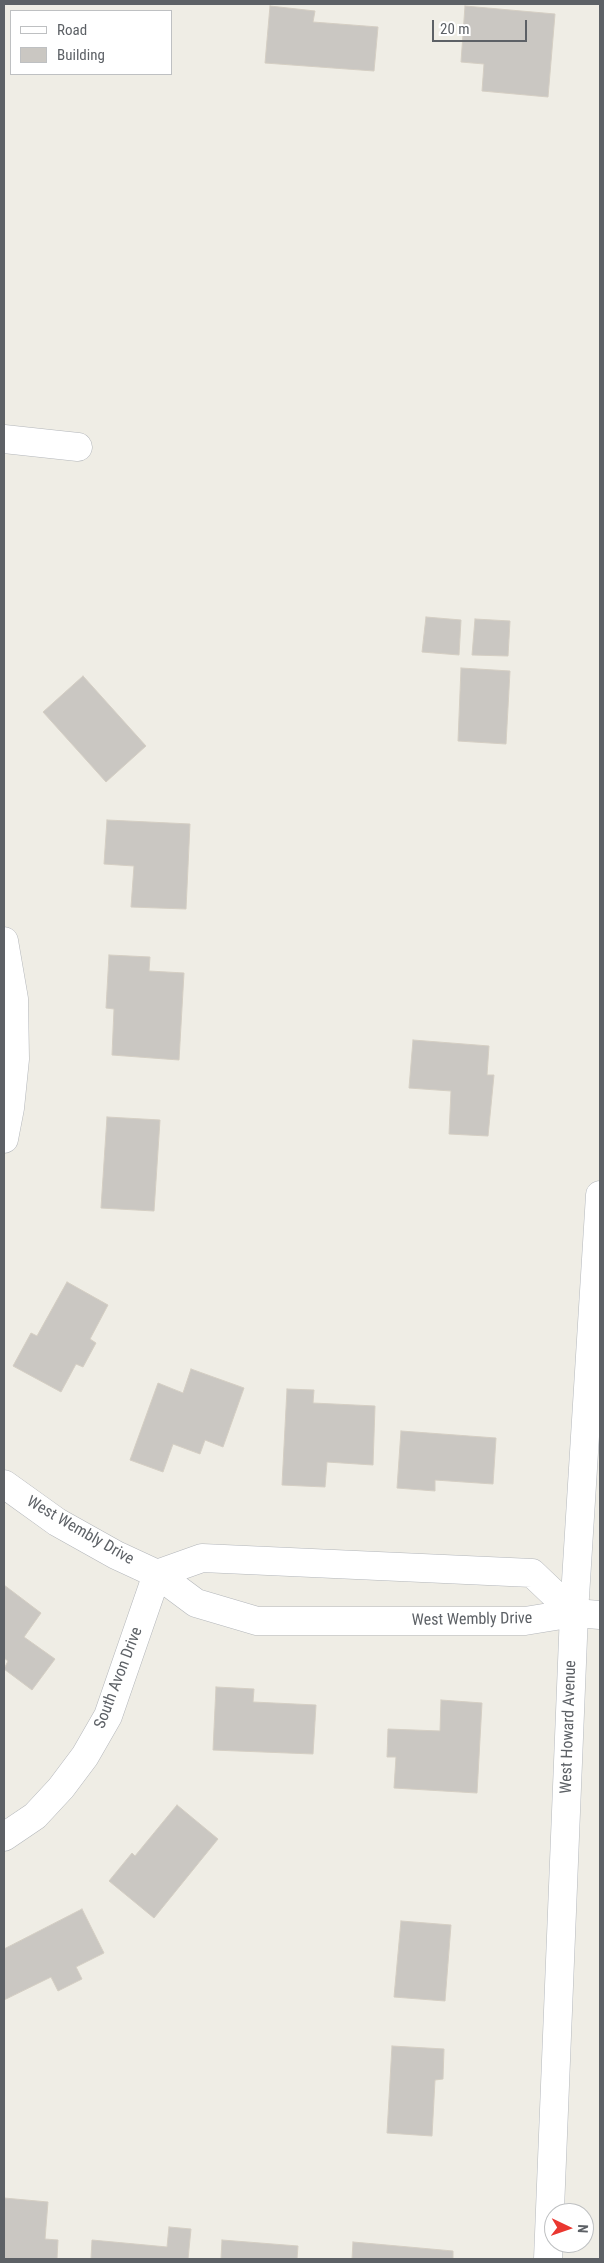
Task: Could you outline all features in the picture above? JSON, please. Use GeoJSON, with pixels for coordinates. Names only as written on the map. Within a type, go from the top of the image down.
{"type":"FeatureCollection","features":[{"type":"Feature","properties":{"kind":"street"},"geometry":{"type":"LineString","coordinates":[[4,439],[78,447]]}},
{"type":"Feature","properties":{"kind":"street"},"geometry":{"type":"LineString","coordinates":[[4,942],[14,999],[15,1059],[10,1108],[4,1139]]}},
{"type":"Feature","properties":{"kind":"street","name":"West Howard Avenue"},"geometry":{"type":"LineString","coordinates":[[548,2259],[574,1613],[600,1195]]}},
{"type":"Feature","properties":{"kind":"street","name":"West Wembly Drive"},"geometry":{"type":"LineString","coordinates":[[4,1484],[66,1526],[116,1555],[157,1574],[196,1603],[257,1621],[525,1621],[574,1613],[600,1615]]}},
{"type":"Feature","properties":{"kind":"street"},"geometry":{"type":"LineString","coordinates":[[157,1574],[202,1558],[532,1573],[574,1613]]}},
{"type":"Feature","properties":{"kind":"street","name":"South Avon Drive"},"geometry":{"type":"LineString","coordinates":[[4,1837],[35,1816],[61,1788],[85,1756],[108,1716],[157,1574]]}},
{"type":"Feature","properties":{"kind":"building"},"geometry":{"type":"Polygon","coordinates":[[[270,6],[315,11],[313,22],[378,27],[374,71],[265,63],[270,6]]]}},
{"type":"Feature","properties":{"kind":"building"},"geometry":{"type":"Polygon","coordinates":[[[465,6],[555,14],[548,97],[482,91],[484,64],[461,62],[465,6]]]}},
{"type":"Feature","properties":{"kind":"building"},"geometry":{"type":"Polygon","coordinates":[[[426,617],[461,620],[459,655],[422,652],[426,617]]]}},
{"type":"Feature","properties":{"kind":"building"},"geometry":{"type":"Polygon","coordinates":[[[475,619],[510,621],[508,656],[472,655],[475,619]]]}},
{"type":"Feature","properties":{"kind":"building"},"geometry":{"type":"Polygon","coordinates":[[[461,668],[510,671],[506,744],[458,741],[461,668]]]}},
{"type":"Feature","properties":{"kind":"building"},"geometry":{"type":"Polygon","coordinates":[[[83,676],[146,746],[106,782],[43,712],[83,676]]]}},
{"type":"Feature","properties":{"kind":"building"},"geometry":{"type":"Polygon","coordinates":[[[107,820],[190,824],[186,909],[131,907],[134,866],[104,864],[107,820]]]}},
{"type":"Feature","properties":{"kind":"building"},"geometry":{"type":"Polygon","coordinates":[[[109,955],[150,957],[149,971],[184,973],[179,1060],[112,1055],[114,1009],[106,1008],[109,955]]]}},
{"type":"Feature","properties":{"kind":"building"},"geometry":{"type":"Polygon","coordinates":[[[413,1040],[489,1046],[487,1075],[494,1075],[488,1136],[449,1134],[451,1091],[409,1088],[413,1040]]]}},
{"type":"Feature","properties":{"kind":"building"},"geometry":{"type":"Polygon","coordinates":[[[107,1117],[160,1120],[154,1211],[101,1208],[107,1117]]]}},
{"type":"Feature","properties":{"kind":"building"},"geometry":{"type":"Polygon","coordinates":[[[67,1282],[108,1305],[90,1339],[96,1343],[83,1367],[76,1364],[61,1392],[13,1366],[31,1333],[37,1336],[67,1282]]]}},
{"type":"Feature","properties":{"kind":"building"},"geometry":{"type":"Polygon","coordinates":[[[191,1369],[244,1388],[223,1447],[205,1440],[200,1454],[173,1444],[163,1472],[130,1460],[158,1383],[183,1393],[191,1369]]]}},
{"type":"Feature","properties":{"kind":"building"},"geometry":{"type":"Polygon","coordinates":[[[287,1389],[314,1390],[313,1403],[375,1406],[373,1465],[327,1462],[325,1487],[282,1485],[287,1389]]]}},
{"type":"Feature","properties":{"kind":"building"},"geometry":{"type":"Polygon","coordinates":[[[401,1431],[496,1438],[493,1484],[435,1480],[435,1491],[397,1488],[401,1431]]]}},
{"type":"Feature","properties":{"kind":"building"},"geometry":{"type":"Polygon","coordinates":[[[4,1585],[41,1613],[24,1637],[55,1659],[32,1690],[4,1669],[8,1661],[4,1658],[4,1585]]]}},
{"type":"Feature","properties":{"kind":"building"},"geometry":{"type":"Polygon","coordinates":[[[216,1687],[254,1689],[253,1702],[316,1705],[313,1754],[213,1750],[216,1687]]]}},
{"type":"Feature","properties":{"kind":"building"},"geometry":{"type":"Polygon","coordinates":[[[441,1700],[482,1703],[477,1793],[394,1788],[396,1757],[387,1757],[388,1729],[440,1731],[441,1700]]]}},
{"type":"Feature","properties":{"kind":"building"},"geometry":{"type":"Polygon","coordinates":[[[177,1805],[218,1839],[154,1918],[109,1881],[132,1853],[135,1856],[177,1805]]]}},
{"type":"Feature","properties":{"kind":"building"},"geometry":{"type":"Polygon","coordinates":[[[82,1909],[104,1953],[76,1967],[82,1979],[58,1991],[51,1977],[4,2000],[4,1949],[82,1909]]]}},
{"type":"Feature","properties":{"kind":"building"},"geometry":{"type":"Polygon","coordinates":[[[401,1921],[451,1925],[445,2001],[394,1997],[401,1921]]]}},
{"type":"Feature","properties":{"kind":"building"},"geometry":{"type":"Polygon","coordinates":[[[392,2046],[444,2049],[443,2079],[435,2080],[432,2136],[387,2133],[392,2046]]]}},
{"type":"Feature","properties":{"kind":"building"},"geometry":{"type":"Polygon","coordinates":[[[4,2198],[48,2202],[45,2239],[58,2240],[57,2259],[4,2259],[4,2198]]]}},
{"type":"Feature","properties":{"kind":"building"},"geometry":{"type":"Polygon","coordinates":[[[169,2227],[191,2229],[188,2259],[91,2259],[92,2240],[167,2247],[169,2227]]]}},
{"type":"Feature","properties":{"kind":"building"},"geometry":{"type":"Polygon","coordinates":[[[222,2240],[298,2246],[297,2259],[221,2259],[222,2240]]]}},
{"type":"Feature","properties":{"kind":"building"},"geometry":{"type":"Polygon","coordinates":[[[353,2242],[453,2251],[453,2259],[352,2259],[353,2242]]]}}]}
